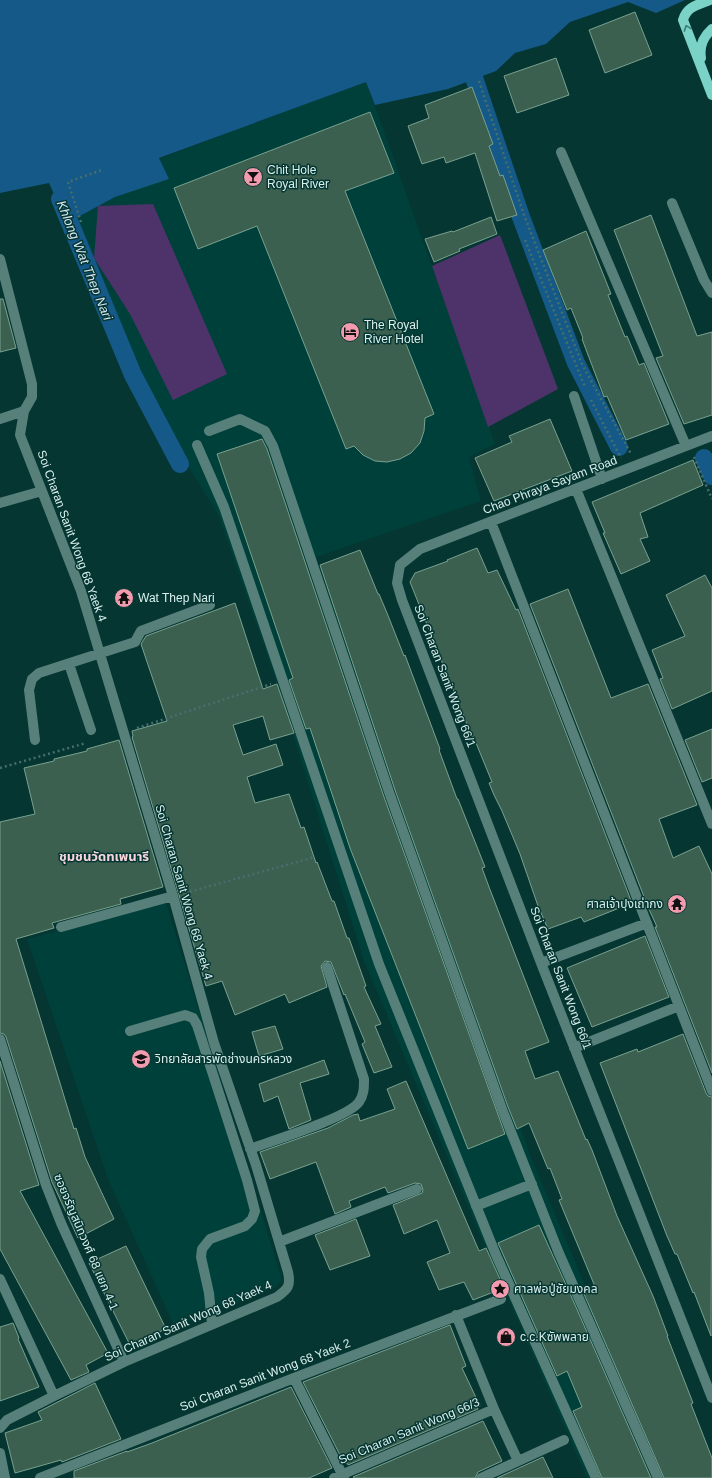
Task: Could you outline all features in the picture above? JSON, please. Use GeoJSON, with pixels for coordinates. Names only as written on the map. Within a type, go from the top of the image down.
{"type":"FeatureCollection","features":[{"type":"Feature","properties":{"kind":"main road"},"geometry":{"type":"LineString","coordinates":[[704,70],[684,20],[685,13],[689,9],[710,0]]}},
{"type":"Feature","properties":{"kind":"main road"},"geometry":{"type":"LineString","coordinates":[[712,29],[704,37],[701,45],[700,56],[712,95]]}},
{"type":"Feature","properties":{"kind":"street"},"geometry":{"type":"LineString","coordinates":[[561,152],[686,446]]}},
{"type":"Feature","properties":{"kind":"street"},"geometry":{"type":"LineString","coordinates":[[672,203],[704,280],[712,293]]}},
{"type":"Feature","properties":{"kind":"street","name":"Soi Charan Sanit Wong 68 Yaek 4"},"geometry":{"type":"LineString","coordinates":[[0,259],[32,384],[32,397],[24,411],[20,436],[81,591],[173,896],[214,1043],[250,1148],[290,1282],[287,1289],[277,1297],[124,1362],[7,1420],[1,1425]]}},
{"type":"Feature","properties":{"kind":"street"},"geometry":{"type":"LineString","coordinates":[[574,396],[602,479]]}},
{"type":"Feature","properties":{"kind":"street"},"geometry":{"type":"LineString","coordinates":[[0,419],[24,411]]}},
{"type":"Feature","properties":{"kind":"street"},"geometry":{"type":"LineString","coordinates":[[209,431],[240,419],[265,431],[273,446],[389,792],[502,1109],[558,1252],[658,1478]]}},
{"type":"Feature","properties":{"kind":"street","name":"Chao Phraya Sayam Road"},"geometry":{"type":"LineString","coordinates":[[400,565],[420,549],[712,436]]}},
{"type":"Feature","properties":{"kind":"street"},"geometry":{"type":"LineString","coordinates":[[197,445],[224,507],[379,964],[496,1255],[596,1478]]}},
{"type":"Feature","properties":{"kind":"street"},"geometry":{"type":"LineString","coordinates":[[576,489],[712,824]]}},
{"type":"Feature","properties":{"kind":"street"},"geometry":{"type":"LineString","coordinates":[[0,502],[42,491]]}},
{"type":"Feature","properties":{"kind":"street"},"geometry":{"type":"LineString","coordinates":[[491,522],[712,1091]]}},
{"type":"Feature","properties":{"kind":"street","name":"Soi Charan Sanit Wong 66/1"},"geometry":{"type":"LineString","coordinates":[[400,565],[397,583],[402,600],[574,1048],[712,1398]]}},
{"type":"Feature","properties":{"kind":"street"},"geometry":{"type":"LineString","coordinates":[[35,740],[29,690],[32,679],[39,673],[135,642],[141,631],[210,605]]}},
{"type":"Feature","properties":{"kind":"street"},"geometry":{"type":"LineString","coordinates":[[69,664],[91,730]]}},
{"type":"Feature","properties":{"kind":"street"},"geometry":{"type":"LineString","coordinates":[[61,927],[173,896]]}},
{"type":"Feature","properties":{"kind":"street"},"geometry":{"type":"LineString","coordinates":[[541,963],[647,923]]}},
{"type":"Feature","properties":{"kind":"street"},"geometry":{"type":"LineString","coordinates":[[250,1148],[342,1116],[359,1103],[364,1093],[364,1079],[327,967]]}},
{"type":"Feature","properties":{"kind":"street"},"geometry":{"type":"LineString","coordinates":[[574,1048],[679,1006]]}},
{"type":"Feature","properties":{"kind":"street"},"geometry":{"type":"LineString","coordinates":[[130,1031],[185,1015],[193,1018],[197,1025],[247,1180],[255,1211],[252,1219],[245,1226],[210,1240],[202,1249],[201,1257],[209,1293],[212,1324]]}},
{"type":"Feature","properties":{"kind":"street","name":"ซอยจรัญสนิทวงศ์ 68 แยก 4-1"},"geometry":{"type":"LineString","coordinates":[[0,1039],[46,1186],[61,1223],[124,1362]]}},
{"type":"Feature","properties":{"kind":"street"},"geometry":{"type":"LineString","coordinates":[[476,1206],[532,1184]]}},
{"type":"Feature","properties":{"kind":"street"},"geometry":{"type":"LineString","coordinates":[[279,1242],[417,1189]]}},
{"type":"Feature","properties":{"kind":"street"},"geometry":{"type":"LineString","coordinates":[[0,1279],[54,1396]]}},
{"type":"Feature","properties":{"kind":"street","name":"Soi Charan Sanit Wong 68 Yaek 2"},"geometry":{"type":"LineString","coordinates":[[40,1478],[501,1298]]}},
{"type":"Feature","properties":{"kind":"street"},"geometry":{"type":"LineString","coordinates":[[456,1315],[494,1408],[518,1461]]}},
{"type":"Feature","properties":{"kind":"street"},"geometry":{"type":"LineString","coordinates":[[294,1378],[340,1477]]}},
{"type":"Feature","properties":{"kind":"street","name":"Soi Charan Sanit Wong 66/3"},"geometry":{"type":"LineString","coordinates":[[340,1477],[494,1408]]}},
{"type":"Feature","properties":{"kind":"street"},"geometry":{"type":"LineString","coordinates":[[481,1478],[564,1440]]}},
{"type":"Feature","properties":{"kind":"street"},"geometry":{"type":"LineString","coordinates":[[0,1453],[5,1478]]}},
{"type":"Feature","properties":{"kind":"path"},"geometry":{"type":"LineString","coordinates":[[479,81],[524,215],[582,364],[631,455]]}},
{"type":"Feature","properties":{"kind":"path"},"geometry":{"type":"LineString","coordinates":[[81,222],[68,182],[102,170]]}},
{"type":"Feature","properties":{"kind":"path"},"geometry":{"type":"LineString","coordinates":[[525,240],[587,391]]}},
{"type":"Feature","properties":{"kind":"path"},"geometry":{"type":"LineString","coordinates":[[590,398],[621,458]]}},
{"type":"Feature","properties":{"kind":"path"},"geometry":{"type":"LineString","coordinates":[[694,457],[712,499]]}},
{"type":"Feature","properties":{"kind":"path"},"geometry":{"type":"LineString","coordinates":[[124,732],[273,684]]}},
{"type":"Feature","properties":{"kind":"path"},"geometry":{"type":"LineString","coordinates":[[0,768],[88,743]]}},
{"type":"Feature","properties":{"kind":"path"},"geometry":{"type":"LineString","coordinates":[[173,896],[315,857]]}},
{"type":"Feature","properties":{"kind":"shaded area"},"geometry":{"type":"Polygon","coordinates":[[[366,81],[495,444],[469,457],[481,501],[316,557],[530,1155],[666,1478],[587,1478],[480,1234],[364,961],[275,677],[218,514],[163,426],[132,366],[67,223],[115,197],[169,179],[159,159],[366,81]]]}},
{"type":"Feature","properties":{"kind":"shaded area"},"geometry":{"type":"Polygon","coordinates":[[[153,204],[227,374],[173,400],[130,314],[94,258],[98,206],[153,204]]]}},
{"type":"Feature","properties":{"kind":"shaded area"},"geometry":{"type":"Polygon","coordinates":[[[500,235],[558,389],[488,427],[432,266],[500,235]]]}},
{"type":"Feature","properties":{"kind":"shaded area","name":"วิทยาลัยสารพัดช่างนครหลวง"},"geometry":{"type":"Polygon","coordinates":[[[166,903],[282,1280],[274,1288],[175,1328],[108,1179],[27,939],[166,903]]]}},
{"type":"Feature","properties":{"kind":"water"},"geometry":{"type":"Polygon","coordinates":[[[0,0],[685,0],[656,13],[628,2],[570,22],[546,44],[515,53],[496,71],[448,89],[375,105],[366,82],[159,158],[169,179],[115,197],[67,223],[49,183],[0,193],[0,0]]]}},
{"type":"Feature","properties":{"kind":"building"},"geometry":{"type":"Polygon","coordinates":[[[635,12],[652,55],[605,73],[589,30],[635,12]]]}},
{"type":"Feature","properties":{"kind":"building"},"geometry":{"type":"Polygon","coordinates":[[[556,58],[569,95],[517,113],[504,76],[556,58]]]}},
{"type":"Feature","properties":{"kind":"building"},"geometry":{"type":"Polygon","coordinates":[[[472,87],[493,144],[489,146],[500,176],[503,175],[517,215],[497,221],[475,153],[446,163],[444,157],[422,164],[408,126],[429,118],[425,105],[472,87]]]}},
{"type":"Feature","properties":{"kind":"building","name":"The Royal River Hotel"},"geometry":{"type":"Polygon","coordinates":[[[370,112],[394,173],[345,191],[434,414],[425,418],[424,431],[420,443],[411,453],[400,459],[387,462],[375,461],[363,455],[354,446],[346,449],[257,226],[198,249],[174,188],[370,112]]]}},
{"type":"Feature","properties":{"kind":"building"},"geometry":{"type":"Polygon","coordinates":[[[651,215],[697,336],[712,332],[712,415],[684,424],[656,358],[663,356],[614,230],[651,215]]]}},
{"type":"Feature","properties":{"kind":"building"},"geometry":{"type":"Polygon","coordinates":[[[491,217],[497,234],[459,249],[460,251],[434,262],[425,239],[452,231],[453,232],[491,217]]]}},
{"type":"Feature","properties":{"kind":"building"},"geometry":{"type":"Polygon","coordinates":[[[586,231],[611,294],[608,295],[625,337],[627,336],[639,365],[644,363],[669,424],[626,440],[607,396],[604,397],[571,308],[567,310],[543,250],[586,231]]]}},
{"type":"Feature","properties":{"kind":"building"},"geometry":{"type":"Polygon","coordinates":[[[0,299],[3,299],[16,348],[0,352],[0,299]]]}},
{"type":"Feature","properties":{"kind":"building"},"geometry":{"type":"Polygon","coordinates":[[[550,419],[572,471],[494,501],[475,458],[512,442],[509,436],[550,419]]]}},
{"type":"Feature","properties":{"kind":"building"},"geometry":{"type":"Polygon","coordinates":[[[262,439],[267,449],[383,794],[505,1134],[468,1149],[350,848],[310,728],[306,729],[289,680],[293,678],[217,454],[262,439]]]}},
{"type":"Feature","properties":{"kind":"building"},"geometry":{"type":"Polygon","coordinates":[[[693,460],[703,485],[640,513],[648,537],[640,539],[650,561],[621,574],[603,533],[605,533],[592,502],[693,460]]]}},
{"type":"Feature","properties":{"kind":"building"},"geometry":{"type":"Polygon","coordinates":[[[477,548],[488,573],[497,570],[516,610],[518,609],[632,903],[584,922],[581,917],[548,929],[538,906],[520,854],[489,783],[492,782],[470,732],[410,582],[415,573],[448,561],[447,560],[477,548]]]}},
{"type":"Feature","properties":{"kind":"building"},"geometry":{"type":"Polygon","coordinates":[[[360,550],[404,656],[405,655],[457,799],[485,867],[482,868],[489,887],[549,1042],[525,1051],[535,1079],[558,1071],[586,1140],[587,1139],[592,1150],[617,1216],[653,1296],[693,1403],[691,1404],[712,1458],[712,1478],[664,1478],[584,1294],[596,1289],[559,1200],[562,1199],[550,1168],[548,1169],[529,1123],[517,1129],[508,1107],[395,790],[320,565],[360,550]]]}},
{"type":"Feature","properties":{"kind":"building"},"geometry":{"type":"Polygon","coordinates":[[[705,575],[712,588],[712,691],[672,709],[660,679],[663,678],[652,650],[685,636],[666,595],[705,575]]]}},
{"type":"Feature","properties":{"kind":"building"},"geometry":{"type":"Polygon","coordinates":[[[568,589],[611,698],[648,684],[697,805],[659,819],[673,858],[699,846],[712,874],[712,1073],[655,927],[657,927],[530,604],[568,589]]]}},
{"type":"Feature","properties":{"kind":"building"},"geometry":{"type":"Polygon","coordinates":[[[235,603],[263,689],[277,684],[294,733],[270,740],[263,716],[233,725],[243,755],[276,744],[283,765],[247,777],[255,803],[289,794],[301,828],[304,827],[316,863],[317,862],[332,901],[334,901],[347,938],[349,938],[366,986],[364,987],[381,1024],[375,1026],[392,1067],[374,1073],[362,1044],[365,1042],[331,962],[325,961],[321,966],[327,987],[289,1003],[285,994],[235,1015],[222,981],[206,986],[132,737],[132,731],[167,721],[141,644],[146,636],[235,603]]]}},
{"type":"Feature","properties":{"kind":"building"},"geometry":{"type":"Polygon","coordinates":[[[712,729],[712,778],[702,782],[685,740],[712,729]]]}},
{"type":"Feature","properties":{"kind":"building"},"geometry":{"type":"Polygon","coordinates":[[[119,740],[163,887],[120,899],[121,904],[52,923],[54,928],[16,939],[74,1129],[76,1128],[85,1157],[114,1219],[78,1238],[52,1182],[6,1037],[4,1034],[0,1033],[0,822],[35,814],[24,768],[54,761],[54,759],[87,751],[87,749],[119,740]]]}},
{"type":"Feature","properties":{"kind":"building"},"geometry":{"type":"Polygon","coordinates":[[[645,936],[669,997],[592,1027],[567,968],[645,936]]]}},
{"type":"Feature","properties":{"kind":"building"},"geometry":{"type":"Polygon","coordinates":[[[275,1026],[283,1049],[259,1056],[252,1032],[275,1026]]]}},
{"type":"Feature","properties":{"kind":"building"},"geometry":{"type":"Polygon","coordinates":[[[683,1034],[706,1093],[708,1096],[712,1097],[711,1336],[694,1292],[693,1293],[677,1254],[675,1254],[667,1236],[600,1063],[637,1049],[638,1052],[683,1034]]]}},
{"type":"Feature","properties":{"kind":"building"},"geometry":{"type":"Polygon","coordinates":[[[324,1060],[329,1074],[300,1083],[311,1120],[289,1129],[278,1096],[264,1102],[259,1084],[324,1060]]]}},
{"type":"Feature","properties":{"kind":"building"},"geometry":{"type":"Polygon","coordinates":[[[0,1061],[39,1185],[20,1191],[108,1353],[86,1365],[89,1372],[71,1380],[0,1249],[0,1061]]]}},
{"type":"Feature","properties":{"kind":"building"},"geometry":{"type":"Polygon","coordinates":[[[406,1081],[479,1251],[486,1248],[504,1288],[473,1300],[464,1282],[439,1290],[427,1262],[450,1253],[437,1220],[404,1234],[393,1205],[422,1193],[423,1190],[421,1184],[415,1183],[388,1193],[385,1187],[349,1201],[351,1207],[335,1214],[316,1162],[270,1179],[260,1152],[328,1128],[353,1115],[358,1114],[360,1121],[395,1109],[387,1089],[406,1081]]]}},
{"type":"Feature","properties":{"kind":"building"},"geometry":{"type":"Polygon","coordinates":[[[356,1219],[370,1256],[330,1270],[315,1235],[356,1219]]]}},
{"type":"Feature","properties":{"kind":"building"},"geometry":{"type":"Polygon","coordinates":[[[539,1225],[651,1478],[602,1478],[573,1411],[582,1407],[567,1371],[557,1376],[498,1243],[539,1225]]]}},
{"type":"Feature","properties":{"kind":"building"},"geometry":{"type":"Polygon","coordinates":[[[126,1246],[166,1329],[130,1345],[89,1263],[126,1246]]]}},
{"type":"Feature","properties":{"kind":"building"},"geometry":{"type":"Polygon","coordinates":[[[13,1323],[19,1338],[18,1339],[39,1387],[0,1401],[0,1327],[13,1323]]]}},
{"type":"Feature","properties":{"kind":"building"},"geometry":{"type":"Polygon","coordinates":[[[450,1325],[466,1366],[462,1368],[480,1406],[477,1407],[478,1409],[348,1465],[347,1463],[344,1463],[303,1382],[450,1325]]]}},
{"type":"Feature","properties":{"kind":"building"},"geometry":{"type":"Polygon","coordinates":[[[95,1383],[121,1439],[62,1462],[61,1460],[15,1473],[5,1433],[42,1420],[38,1412],[95,1383]]]}},
{"type":"Feature","properties":{"kind":"building"},"geometry":{"type":"Polygon","coordinates":[[[291,1387],[332,1468],[309,1478],[74,1478],[74,1471],[152,1443],[291,1387]]]}},
{"type":"Feature","properties":{"kind":"building"},"geometry":{"type":"Polygon","coordinates":[[[483,1421],[502,1461],[478,1472],[475,1478],[353,1477],[483,1421]]]}},
{"type":"Feature","properties":{"kind":"building"},"geometry":{"type":"Polygon","coordinates":[[[543,1457],[553,1478],[497,1478],[543,1457]]]}},
{"type":"Feature","properties":{"kind":"waterway"},"geometry":{"type":"LineString","coordinates":[[467,57],[521,217],[576,363],[619,447]]}},
{"type":"Feature","properties":{"kind":"waterway","name":"Khlong Wat Thep Nari"},"geometry":{"type":"LineString","coordinates":[[60,199],[133,375],[180,464]]}},
{"type":"Feature","properties":{"kind":"waterway"},"geometry":{"type":"LineString","coordinates":[[704,458],[712,476]]}},
{"type":"Feature","properties":{"kind":"place","name":"Chit Hole Royal River"},"geometry":{"type":"Point","coordinates":[253,177]}},
{"type":"Feature","properties":{"kind":"place","name":"The Royal River Hotel"},"geometry":{"type":"Point","coordinates":[350,332]}},
{"type":"Feature","properties":{"kind":"place","name":"Wat Thep Nari"},"geometry":{"type":"Point","coordinates":[124,598]}},
{"type":"Feature","properties":{"kind":"place","name":"ศาลเจ้าปุงเถ่ากง"},"geometry":{"type":"Point","coordinates":[677,904]}},
{"type":"Feature","properties":{"kind":"place","name":"วิทยาลัยสารพัดช่างนครหลวง"},"geometry":{"type":"Point","coordinates":[141,1059]}},
{"type":"Feature","properties":{"kind":"place","name":"ศาลพ่อปู่ชัยมงคล"},"geometry":{"type":"Point","coordinates":[500,1289]}},
{"type":"Feature","properties":{"kind":"place","name":"c.c.Kซัพพลาย"},"geometry":{"type":"Point","coordinates":[506,1337]}},
{"type":"Feature","properties":{"kind":"district","name":"ชุมชนวัดทเพนารี"},"geometry":{"type":"Point","coordinates":[104,856]}}]}
